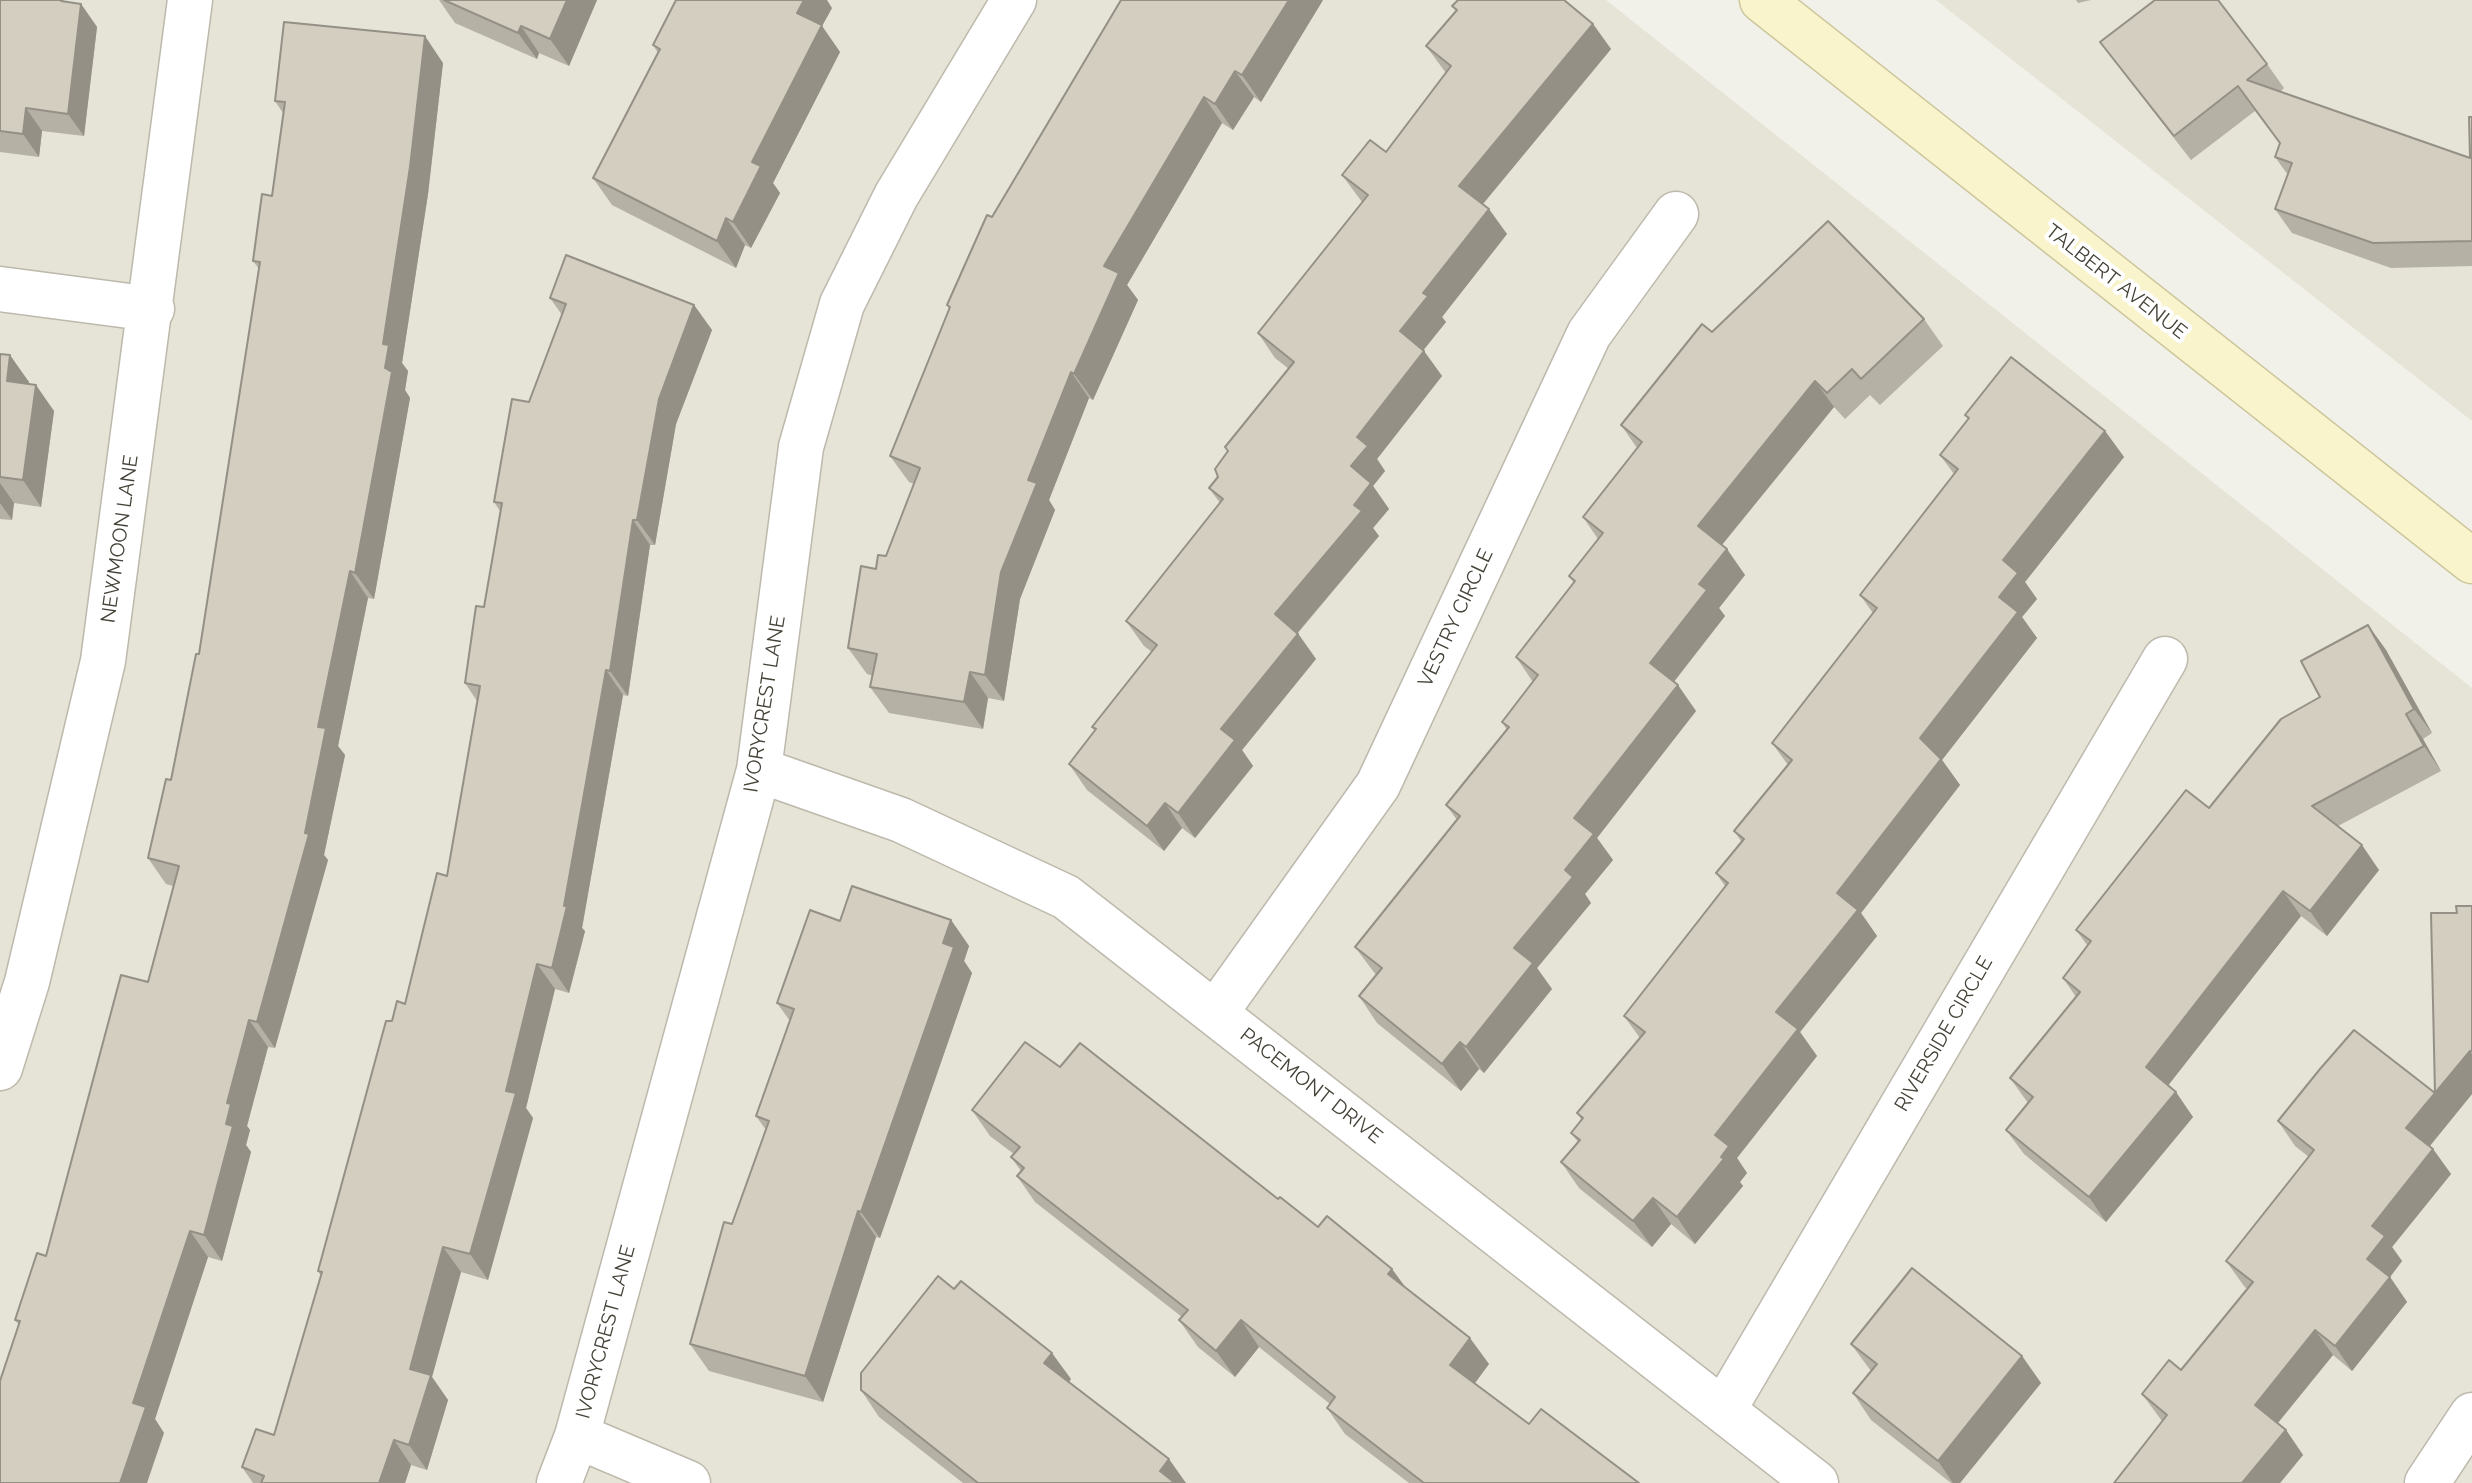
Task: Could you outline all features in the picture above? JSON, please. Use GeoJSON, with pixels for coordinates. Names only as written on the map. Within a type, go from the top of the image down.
{"type":"FeatureCollection","features":[{"type":"Feature","properties":{"kind":"street","name":"NEWMOON LANE"},"geometry":{"type":"LineString","coordinates":[[0,1068],[14,980],[103,661],[152,309],[190,0]]}},
{"type":"Feature","properties":{"kind":"street","name":"IVORYCREST LANE"},"geometry":{"type":"LineString","coordinates":[[559,1483],[577,1436],[759,770],[801,447],[842,304],[896,196],[1014,0]]}},
{"type":"Feature","properties":{"kind":"street","name":"TALBERT AVENUE"},"geometry":{"type":"LineString","coordinates":[[1762,0],[2472,561]]}},
{"type":"Feature","properties":{"kind":"street","name":"VESTRY CIRCLE"},"geometry":{"type":"LineString","coordinates":[[1216,1012],[1378,785],[1589,334],[1676,214]]}},
{"type":"Feature","properties":{"kind":"street"},"geometry":{"type":"LineString","coordinates":[[0,289],[152,309]]}},
{"type":"Feature","properties":{"kind":"street","name":"RIVERSIDE CIRCLE"},"geometry":{"type":"LineString","coordinates":[[1724,1409],[2165,659]]}},
{"type":"Feature","properties":{"kind":"street","name":"PACEMONT DRIVE"},"geometry":{"type":"LineString","coordinates":[[759,770],[901,820],[1066,897],[1816,1483]]}},
{"type":"Feature","properties":{"kind":"street"},"geometry":{"type":"LineString","coordinates":[[2427,1483],[2472,1415]]}},
{"type":"Feature","properties":{"kind":"street"},"geometry":{"type":"LineString","coordinates":[[577,1436],[688,1483]]}},
{"type":"Feature","properties":{"kind":"shaded area"},"geometry":{"type":"Polygon","coordinates":[[[0,0],[1606,0],[2472,688],[2472,1483],[0,1483],[0,0]]]}},
{"type":"Feature","properties":{"kind":"shaded area"},"geometry":{"type":"Polygon","coordinates":[[[1936,0],[2472,0],[2472,421],[1936,0]]]}},
{"type":"Feature","properties":{"kind":"building"},"geometry":{"type":"Polygon","coordinates":[[[0,0],[62,0],[81,4],[68,114],[26,108],[23,134],[0,131],[0,0]]]}},
{"type":"Feature","properties":{"kind":"building"},"geometry":{"type":"Polygon","coordinates":[[[444,0],[567,0],[550,39],[521,26],[518,33],[444,0]]]}},
{"type":"Feature","properties":{"kind":"building"},"geometry":{"type":"Polygon","coordinates":[[[676,0],[804,0],[797,13],[822,25],[752,162],[761,166],[733,222],[726,218],[717,241],[593,178],[660,49],[653,45],[676,0]]]}},
{"type":"Feature","properties":{"kind":"building"},"geometry":{"type":"Polygon","coordinates":[[[1121,0],[1289,0],[1242,75],[1235,71],[1215,104],[1204,97],[1104,266],[1119,273],[1074,374],[1071,372],[1028,480],[1037,483],[1001,572],[985,675],[970,672],[964,702],[870,687],[877,654],[848,648],[861,566],[876,569],[878,555],[886,556],[920,468],[890,456],[950,307],[947,305],[987,215],[992,217],[1121,0]]]}},
{"type":"Feature","properties":{"kind":"building"},"geometry":{"type":"Polygon","coordinates":[[[1458,0],[1564,0],[1593,24],[1459,186],[1489,209],[1423,293],[1428,296],[1400,331],[1424,351],[1357,437],[1368,446],[1351,466],[1371,483],[1354,505],[1362,511],[1275,614],[1298,634],[1221,729],[1235,740],[1178,813],[1165,803],[1147,826],[1069,764],[1096,729],[1092,727],[1157,645],[1126,621],[1223,499],[1209,488],[1218,477],[1215,469],[1228,451],[1225,447],[1294,362],[1258,333],[1368,195],[1342,175],[1370,140],[1386,152],[1451,66],[1426,46],[1457,10],[1452,6],[1458,0]]]}},
{"type":"Feature","properties":{"kind":"building"},"geometry":{"type":"Polygon","coordinates":[[[2155,0],[2218,0],[2267,64],[2247,80],[2470,158],[2469,117],[2472,117],[2472,241],[2373,243],[2275,209],[2292,163],[2275,157],[2280,143],[2238,86],[2174,136],[2100,42],[2155,0]]]}},
{"type":"Feature","properties":{"kind":"building"},"geometry":{"type":"Polygon","coordinates":[[[284,22],[425,36],[410,167],[383,344],[389,345],[385,368],[392,372],[355,573],[350,571],[318,727],[326,728],[305,833],[309,834],[257,1022],[249,1020],[227,1103],[231,1104],[226,1124],[233,1126],[204,1235],[190,1231],[133,1403],[146,1407],[120,1483],[0,1483],[0,1381],[20,1321],[15,1320],[37,1253],[46,1256],[121,975],[148,982],[179,866],[148,858],[166,779],[171,780],[196,654],[199,654],[260,262],[253,261],[262,194],[272,196],[285,102],[275,101],[284,22]]]}},
{"type":"Feature","properties":{"kind":"building"},"geometry":{"type":"Polygon","coordinates":[[[1828,221],[1924,319],[1861,379],[1852,369],[1827,393],[1815,381],[1698,526],[1727,549],[1699,584],[1707,590],[1650,663],[1678,685],[1574,818],[1594,834],[1565,870],[1573,877],[1514,948],[1533,963],[1466,1047],[1460,1042],[1442,1064],[1359,996],[1382,968],[1355,947],[1460,816],[1446,805],[1509,727],[1502,722],[1538,675],[1516,657],[1575,581],[1569,576],[1603,533],[1583,517],[1642,442],[1621,425],[1702,324],[1712,332],[1828,221]]]}},
{"type":"Feature","properties":{"kind":"building"},"geometry":{"type":"Polygon","coordinates":[[[566,255],[694,305],[659,399],[637,520],[633,520],[610,671],[606,670],[564,906],[567,906],[552,968],[537,964],[506,1091],[516,1093],[470,1254],[443,1247],[410,1369],[431,1375],[409,1445],[394,1440],[379,1483],[261,1483],[264,1476],[242,1467],[256,1429],[274,1435],[322,1272],[318,1271],[386,1021],[392,1021],[397,1001],[405,1004],[437,873],[447,876],[480,686],[465,683],[476,606],[484,607],[502,503],[494,502],[512,399],[529,402],[566,304],[550,298],[566,255]]]}},
{"type":"Feature","properties":{"kind":"building"},"geometry":{"type":"Polygon","coordinates":[[[0,354],[10,355],[7,381],[36,385],[23,480],[0,477],[0,354]]]}},
{"type":"Feature","properties":{"kind":"building"},"geometry":{"type":"Polygon","coordinates":[[[2011,357],[2105,431],[2003,560],[2018,573],[1999,597],[2018,612],[1920,738],[1941,759],[1837,893],[1858,910],[1776,1012],[1798,1029],[1715,1135],[1729,1146],[1721,1157],[1724,1159],[1677,1217],[1653,1198],[1633,1221],[1561,1162],[1580,1140],[1571,1133],[1583,1118],[1577,1113],[1645,1032],[1624,1016],[1728,883],[1716,873],[1744,839],[1734,831],[1792,760],[1772,743],[1877,608],[1860,595],[1958,469],[1940,455],[1969,418],[1965,415],[2011,357]]]}},
{"type":"Feature","properties":{"kind":"building"},"geometry":{"type":"Polygon","coordinates":[[[2368,625],[2414,709],[2406,714],[2424,746],[2312,806],[2362,845],[2310,911],[2283,891],[2146,1067],[2176,1092],[2089,1197],[2006,1130],[2033,1097],[2010,1078],[2080,992],[2063,978],[2091,941],[2076,930],[2186,790],[2209,808],[2281,719],[2320,697],[2301,661],[2368,625]]]}},
{"type":"Feature","properties":{"kind":"building"},"geometry":{"type":"Polygon","coordinates":[[[852,886],[951,920],[943,943],[954,947],[861,1212],[858,1211],[805,1376],[690,1344],[724,1222],[732,1224],[769,1121],[756,1116],[794,1009],[777,1003],[810,910],[840,921],[852,886]]]}},
{"type":"Feature","properties":{"kind":"building"},"geometry":{"type":"Polygon","coordinates":[[[2456,906],[2472,906],[2472,1051],[2406,1128],[2433,1149],[2372,1226],[2385,1236],[2367,1259],[2390,1277],[2335,1346],[2315,1330],[2255,1405],[2286,1430],[2242,1483],[2114,1483],[2167,1415],[2142,1394],[2169,1360],[2181,1370],[2253,1282],[2226,1261],[2314,1150],[2278,1121],[2320,1069],[2354,1030],[2435,1093],[2431,913],[2457,913],[2456,906]]]}},
{"type":"Feature","properties":{"kind":"building"},"geometry":{"type":"Polygon","coordinates":[[[1025,1042],[1060,1067],[1080,1043],[1278,1199],[1280,1197],[1318,1227],[1327,1216],[1392,1269],[1388,1274],[1470,1338],[1450,1365],[1529,1424],[1541,1409],[1639,1483],[1424,1483],[1327,1408],[1335,1397],[1241,1320],[1216,1351],[1179,1320],[1188,1310],[1017,1176],[1024,1168],[1011,1157],[1020,1147],[972,1110],[1025,1042]]]}},
{"type":"Feature","properties":{"kind":"building"},"geometry":{"type":"Polygon","coordinates":[[[1912,1268],[2022,1356],[1938,1461],[1853,1393],[1877,1364],[1851,1344],[1912,1268]]]}},
{"type":"Feature","properties":{"kind":"building"},"geometry":{"type":"Polygon","coordinates":[[[938,1276],[954,1289],[961,1281],[1052,1353],[1044,1363],[1169,1459],[1160,1471],[1175,1483],[978,1483],[861,1390],[861,1373],[938,1276]]]}}]}
